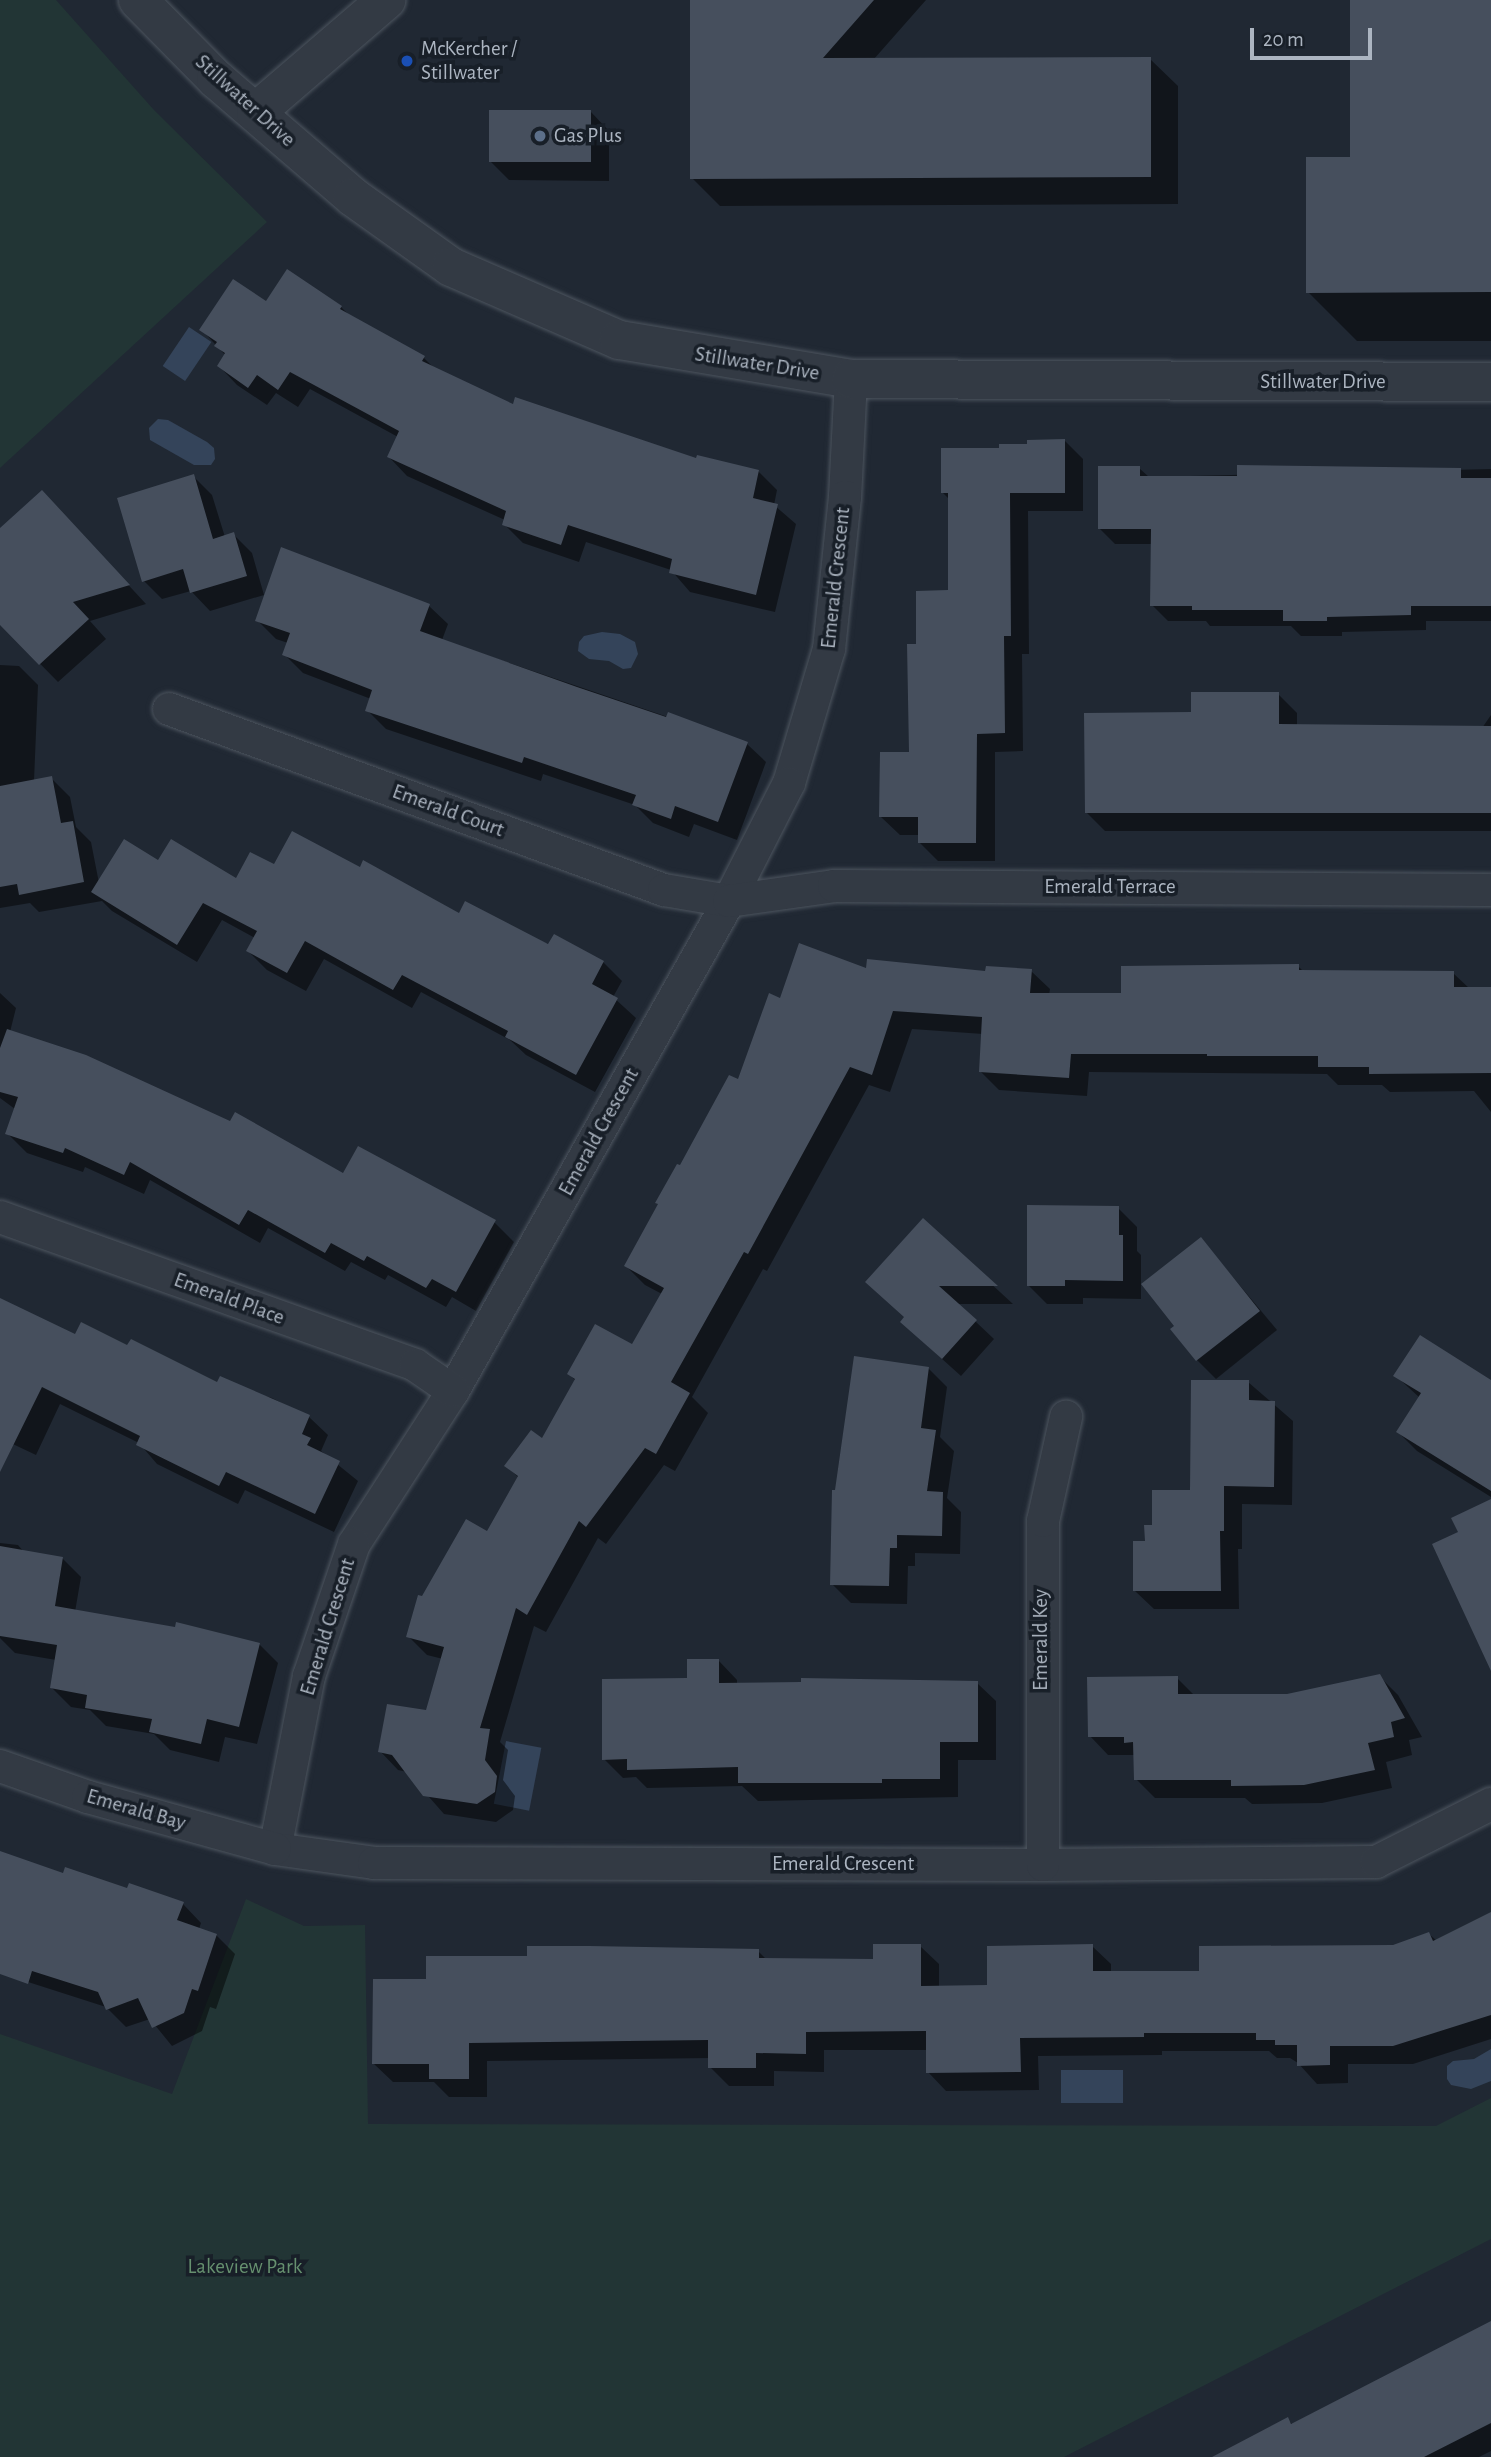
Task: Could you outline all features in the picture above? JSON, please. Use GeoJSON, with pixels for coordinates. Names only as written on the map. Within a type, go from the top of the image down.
{"type":"FeatureCollection","features":[{"type":"Feature","properties":{"kind":"street","name":"Stillwater Drive"},"geometry":{"type":"LineString","coordinates":[[138,0],[216,79],[353,197],[450,267],[541,309],[619,340],[851,379],[1491,382]]}},
{"type":"Feature","properties":{"kind":"street"},"geometry":{"type":"LineString","coordinates":[[256,112],[386,0]]}},
{"type":"Feature","properties":{"kind":"street","name":"Emerald Crescent"},"geometry":{"type":"LineString","coordinates":[[851,379],[845,497],[829,649],[789,783],[729,901],[453,1391],[354,1544],[309,1676],[275,1849],[374,1863],[1043,1866],[1376,1862],[1491,1804]]}},
{"type":"Feature","properties":{"kind":"street","name":"Emerald Court"},"geometry":{"type":"LineString","coordinates":[[169,709],[664,890],[729,901]]}},
{"type":"Feature","properties":{"kind":"street","name":"Emerald Terrace"},"geometry":{"type":"LineString","coordinates":[[729,901],[834,886],[1491,890]]}},
{"type":"Feature","properties":{"kind":"street","name":"Emerald Place"},"geometry":{"type":"LineString","coordinates":[[0,1217],[415,1365],[453,1391]]}},
{"type":"Feature","properties":{"kind":"street","name":"Emerald Key"},"geometry":{"type":"LineString","coordinates":[[1043,1866],[1042,1521],[1066,1417]]}},
{"type":"Feature","properties":{"kind":"street","name":"Emerald Bay"},"geometry":{"type":"LineString","coordinates":[[0,1766],[88,1797],[275,1849]]}},
{"type":"Feature","properties":{"kind":"green space"},"geometry":{"type":"Polygon","coordinates":[[[0,0],[56,0],[154,110],[267,222],[0,468],[0,0]]]}},
{"type":"Feature","properties":{"kind":"green space","name":"Lakeview Park"},"geometry":{"type":"Polygon","coordinates":[[[246,1899],[304,1926],[365,1925],[368,2124],[1436,2126],[1491,2098],[1491,2239],[1064,2457],[0,2457],[0,2034],[172,2094],[246,1899]]]}},
{"type":"Feature","properties":{"kind":"water"},"geometry":{"type":"Polygon","coordinates":[[[189,327],[211,342],[185,381],[163,366],[189,327]]]}},
{"type":"Feature","properties":{"kind":"water"},"geometry":{"type":"Polygon","coordinates":[[[158,419],[168,420],[214,448],[215,459],[211,465],[194,465],[150,440],[149,428],[158,419]]]}},
{"type":"Feature","properties":{"kind":"water"},"geometry":{"type":"Polygon","coordinates":[[[602,632],[620,634],[635,642],[638,654],[631,668],[623,669],[609,661],[589,659],[578,651],[579,642],[584,636],[602,632]]]}},
{"type":"Feature","properties":{"kind":"water"},"geometry":{"type":"Polygon","coordinates":[[[506,1741],[541,1748],[529,1811],[494,1804],[506,1741]]]}},
{"type":"Feature","properties":{"kind":"water"},"geometry":{"type":"Polygon","coordinates":[[[1491,2049],[1491,2081],[1471,2089],[1451,2085],[1447,2079],[1447,2066],[1453,2061],[1474,2059],[1491,2049]]]}},
{"type":"Feature","properties":{"kind":"water"},"geometry":{"type":"Polygon","coordinates":[[[1061,2070],[1123,2070],[1123,2103],[1061,2103],[1061,2070]]]}},
{"type":"Feature","properties":{"kind":"building"},"geometry":{"type":"Polygon","coordinates":[[[690,0],[874,0],[823,58],[1151,57],[1151,177],[690,179],[690,0]]]}},
{"type":"Feature","properties":{"kind":"building"},"geometry":{"type":"Polygon","coordinates":[[[1350,0],[1491,0],[1491,292],[1306,293],[1306,157],[1350,157],[1350,0]]]}},
{"type":"Feature","properties":{"kind":"building","name":"Gas Plus"},"geometry":{"type":"Polygon","coordinates":[[[489,110],[591,110],[591,162],[489,162],[489,110]]]}},
{"type":"Feature","properties":{"kind":"building"},"geometry":{"type":"Polygon","coordinates":[[[287,269],[342,306],[340,309],[425,356],[422,361],[513,404],[515,397],[696,458],[697,455],[759,470],[753,498],[778,504],[756,595],[669,573],[672,559],[568,525],[561,545],[502,525],[506,511],[387,457],[399,431],[290,372],[278,390],[257,375],[248,388],[217,366],[225,353],[214,346],[217,342],[199,330],[233,279],[266,301],[287,269]]]}},
{"type":"Feature","properties":{"kind":"building"},"geometry":{"type":"Polygon","coordinates":[[[1065,439],[1065,493],[1010,493],[1011,636],[1004,636],[1005,733],[977,734],[976,843],[918,843],[918,817],[879,817],[880,752],[909,752],[907,644],[916,644],[916,591],[948,590],[948,493],[941,493],[941,448],[999,448],[999,444],[1027,444],[1027,440],[1065,439]]]}},
{"type":"Feature","properties":{"kind":"building"},"geometry":{"type":"Polygon","coordinates":[[[1237,465],[1461,468],[1461,478],[1491,478],[1491,606],[1411,606],[1411,615],[1283,621],[1283,610],[1192,610],[1192,606],[1150,606],[1151,529],[1098,529],[1098,466],[1140,466],[1140,476],[1237,476],[1237,465]]]}},
{"type":"Feature","properties":{"kind":"building"},"geometry":{"type":"Polygon","coordinates":[[[194,474],[213,539],[234,532],[247,576],[190,593],[183,569],[142,582],[117,498],[194,474]]]}},
{"type":"Feature","properties":{"kind":"building"},"geometry":{"type":"Polygon","coordinates":[[[42,490],[130,585],[73,602],[89,619],[39,665],[0,625],[0,528],[42,490]]]}},
{"type":"Feature","properties":{"kind":"building"},"geometry":{"type":"Polygon","coordinates":[[[281,547],[430,604],[420,631],[666,717],[668,712],[748,742],[718,822],[675,806],[671,819],[632,805],[636,795],[524,757],[522,763],[365,711],[372,690],[282,655],[290,633],[255,621],[281,547]]]}},
{"type":"Feature","properties":{"kind":"building"},"geometry":{"type":"Polygon","coordinates":[[[1191,692],[1279,692],[1279,724],[1491,726],[1491,813],[1085,813],[1084,713],[1191,712],[1191,692]]]}},
{"type":"Feature","properties":{"kind":"building"},"geometry":{"type":"Polygon","coordinates":[[[52,776],[61,823],[73,821],[84,882],[19,895],[17,884],[0,887],[0,786],[52,776]]]}},
{"type":"Feature","properties":{"kind":"building"},"geometry":{"type":"Polygon","coordinates":[[[292,831],[360,867],[363,860],[459,913],[465,901],[548,944],[554,934],[604,961],[592,984],[618,998],[576,1075],[505,1037],[508,1031],[402,975],[393,990],[305,941],[287,973],[246,951],[257,931],[203,903],[177,945],[91,892],[124,839],[158,860],[171,839],[236,878],[250,852],[274,864],[292,831]]]}},
{"type":"Feature","properties":{"kind":"building"},"geometry":{"type":"Polygon","coordinates":[[[799,943],[866,968],[867,959],[985,971],[986,966],[1032,969],[1030,993],[1121,993],[1121,966],[1299,964],[1299,970],[1454,971],[1454,987],[1491,987],[1491,1073],[1369,1074],[1369,1067],[1318,1067],[1318,1056],[1207,1054],[1071,1054],[1069,1078],[979,1072],[982,1017],[893,1011],[872,1075],[850,1067],[748,1254],[744,1252],[671,1382],[690,1393],[656,1454],[645,1448],[586,1527],[579,1521],[527,1615],[516,1608],[480,1728],[490,1729],[485,1760],[497,1776],[495,1792],[477,1804],[423,1796],[392,1755],[378,1752],[387,1704],[426,1710],[444,1647],[406,1637],[418,1595],[422,1596],[466,1519],[487,1531],[518,1476],[504,1466],[531,1430],[542,1438],[575,1379],[567,1374],[595,1324],[632,1344],[664,1288],[624,1266],[658,1204],[655,1203],[677,1164],[680,1165],[729,1075],[738,1079],[769,993],[780,998],[799,943]]]}},
{"type":"Feature","properties":{"kind":"building"},"geometry":{"type":"Polygon","coordinates":[[[7,1029],[86,1055],[230,1121],[235,1112],[343,1173],[358,1146],[496,1220],[456,1292],[432,1279],[426,1288],[367,1256],[364,1261],[331,1243],[325,1253],[248,1210],[239,1225],[130,1162],[124,1175],[65,1148],[63,1153],[5,1134],[18,1097],[0,1092],[0,1048],[7,1029]]]}},
{"type":"Feature","properties":{"kind":"building"},"geometry":{"type":"Polygon","coordinates":[[[1027,1205],[1119,1206],[1119,1235],[1123,1235],[1123,1281],[1065,1280],[1065,1286],[1027,1286],[1027,1205]]]}},
{"type":"Feature","properties":{"kind":"building"},"geometry":{"type":"Polygon","coordinates":[[[923,1218],[998,1286],[939,1286],[977,1320],[942,1359],[900,1322],[904,1317],[865,1282],[923,1218]]]}},
{"type":"Feature","properties":{"kind":"building"},"geometry":{"type":"Polygon","coordinates":[[[1201,1237],[1260,1311],[1196,1361],[1170,1329],[1174,1326],[1141,1284],[1201,1237]]]}},
{"type":"Feature","properties":{"kind":"building"},"geometry":{"type":"Polygon","coordinates":[[[0,1298],[75,1334],[81,1322],[127,1345],[131,1339],[217,1382],[220,1376],[310,1415],[302,1434],[311,1438],[307,1445],[340,1461],[315,1514],[226,1472],[219,1486],[136,1445],[140,1436],[42,1387],[0,1472],[0,1298]]]}},
{"type":"Feature","properties":{"kind":"building"},"geometry":{"type":"Polygon","coordinates":[[[1420,1335],[1491,1380],[1491,1491],[1396,1432],[1421,1393],[1393,1376],[1420,1335]]]}},
{"type":"Feature","properties":{"kind":"building"},"geometry":{"type":"Polygon","coordinates":[[[854,1356],[929,1367],[921,1428],[936,1430],[927,1491],[943,1492],[942,1536],[897,1535],[897,1548],[890,1548],[889,1586],[830,1585],[832,1490],[835,1490],[854,1356]]]}},
{"type":"Feature","properties":{"kind":"building"},"geometry":{"type":"Polygon","coordinates":[[[1191,1380],[1249,1380],[1249,1400],[1275,1401],[1274,1487],[1224,1486],[1224,1531],[1220,1531],[1221,1591],[1133,1591],[1133,1541],[1145,1541],[1144,1525],[1152,1525],[1152,1490],[1190,1490],[1191,1380]]]}},
{"type":"Feature","properties":{"kind":"building"},"geometry":{"type":"Polygon","coordinates":[[[1491,1499],[1491,1671],[1432,1544],[1458,1532],[1451,1518],[1491,1499]]]}},
{"type":"Feature","properties":{"kind":"building"},"geometry":{"type":"Polygon","coordinates":[[[0,1546],[63,1557],[55,1606],[175,1627],[176,1622],[260,1643],[239,1727],[207,1719],[201,1744],[149,1732],[152,1719],[85,1708],[87,1695],[50,1688],[57,1645],[0,1636],[0,1546]]]}},
{"type":"Feature","properties":{"kind":"building"},"geometry":{"type":"Polygon","coordinates":[[[687,1659],[719,1659],[719,1683],[801,1682],[801,1678],[978,1681],[978,1742],[940,1742],[940,1779],[882,1779],[882,1783],[738,1783],[738,1767],[627,1770],[627,1759],[602,1760],[602,1679],[687,1678],[687,1659]]]}},
{"type":"Feature","properties":{"kind":"building"},"geometry":{"type":"Polygon","coordinates":[[[1380,1674],[1405,1718],[1391,1722],[1394,1737],[1368,1743],[1375,1770],[1304,1785],[1231,1786],[1231,1780],[1134,1780],[1133,1742],[1124,1743],[1124,1737],[1088,1737],[1087,1677],[1178,1676],[1178,1694],[1287,1694],[1380,1674]]]}},
{"type":"Feature","properties":{"kind":"building"},"geometry":{"type":"Polygon","coordinates":[[[0,1851],[63,1873],[65,1867],[127,1888],[129,1883],[184,1902],[177,1920],[217,1934],[198,1991],[192,1989],[184,2013],[152,2028],[138,1998],[106,2010],[98,1992],[32,1971],[28,1984],[0,1974],[0,1851]]]}},
{"type":"Feature","properties":{"kind":"building"},"geometry":{"type":"Polygon","coordinates":[[[1491,1912],[1491,2015],[1393,2046],[1330,2046],[1330,2065],[1297,2066],[1297,2045],[1275,2045],[1275,2040],[1256,2040],[1256,2033],[1144,2033],[1144,2037],[1020,2038],[1021,2072],[926,2073],[926,2031],[806,2032],[806,2054],[756,2053],[756,2068],[708,2068],[708,2040],[469,2043],[469,2079],[429,2079],[429,2064],[372,2064],[373,1979],[426,1979],[426,1956],[527,1956],[527,1946],[589,1946],[759,1949],[759,1958],[873,1959],[873,1944],[921,1944],[921,1986],[987,1985],[987,1946],[1093,1944],[1093,1971],[1199,1971],[1199,1946],[1393,1945],[1429,1932],[1433,1941],[1491,1912]]]}},
{"type":"Feature","properties":{"kind":"building"},"geometry":{"type":"Polygon","coordinates":[[[1491,2321],[1491,2423],[1424,2457],[1212,2457],[1288,2417],[1291,2424],[1491,2321]]]}},
{"type":"Feature","properties":{"kind":"place","name":"McKercher / Stillwater"},"geometry":{"type":"Point","coordinates":[407,61]}},
{"type":"Feature","properties":{"kind":"place","name":"Gas Plus"},"geometry":{"type":"Point","coordinates":[540,136]}}]}
